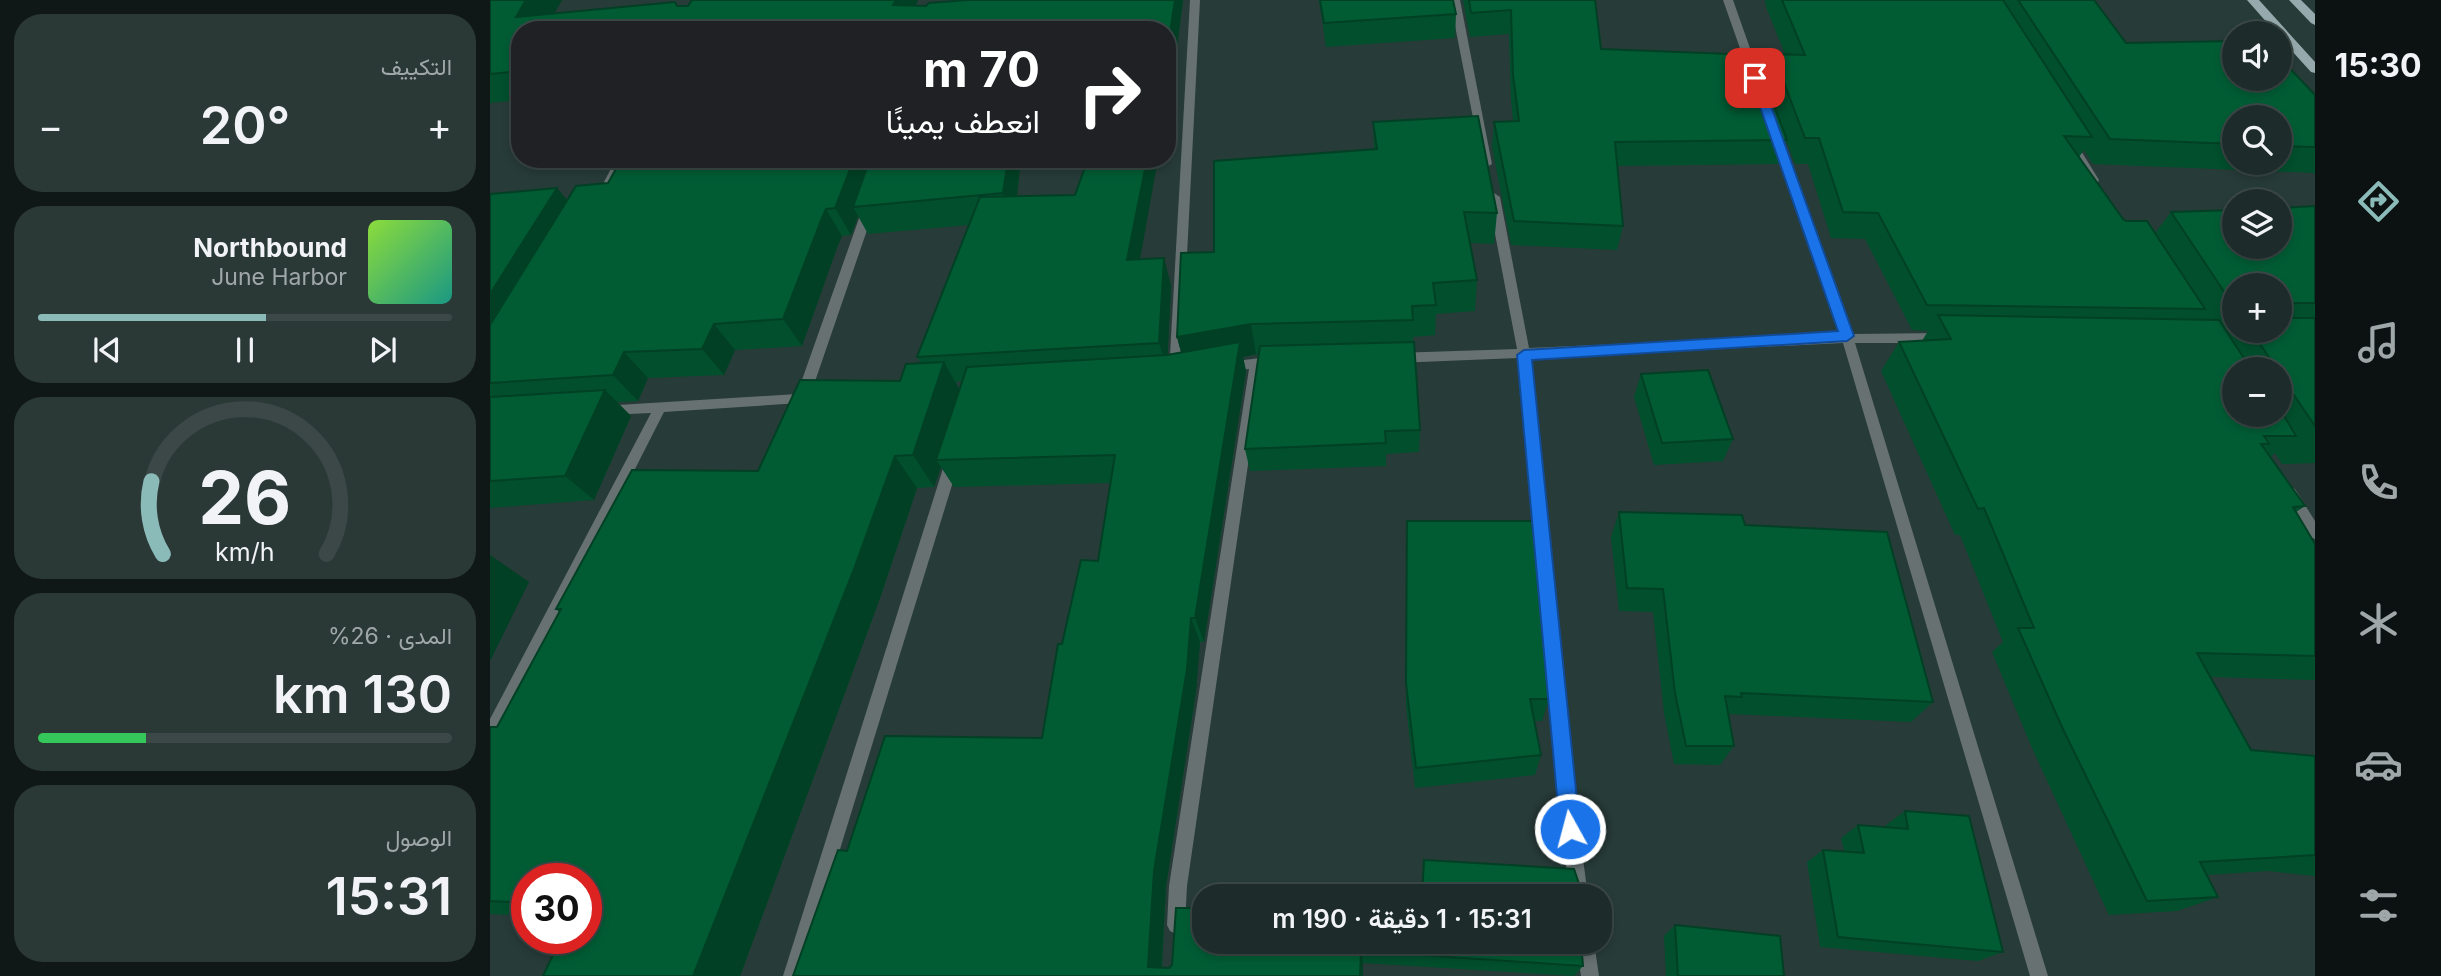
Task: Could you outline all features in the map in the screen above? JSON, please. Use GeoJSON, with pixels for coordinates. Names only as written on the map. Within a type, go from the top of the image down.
{"type":"FeatureCollection","features":[{"type":"Feature","properties":{"kind":"main road"},"geometry":{"type":"LineString","coordinates":[[2253,0],[2315,69]]}},
{"type":"Feature","properties":{"kind":"main road"},"geometry":{"type":"LineString","coordinates":[[2295,0],[2315,22]]}},
{"type":"Feature","properties":{"kind":"street"},"geometry":{"type":"LineString","coordinates":[[1175,375],[1195,0]]}},
{"type":"Feature","properties":{"kind":"street"},"geometry":{"type":"LineString","coordinates":[[1455,0],[1490,178]]}},
{"type":"Feature","properties":{"kind":"street"},"geometry":{"type":"LineString","coordinates":[[1728,0],[1760,90]]}},
{"type":"Feature","properties":{"kind":"street"},"geometry":{"type":"LineString","coordinates":[[1769,116],[1847,336],[2039,976]]}},
{"type":"Feature","properties":{"kind":"street"},"geometry":{"type":"LineString","coordinates":[[2063,130],[2100,189]]}},
{"type":"Feature","properties":{"kind":"street"},"geometry":{"type":"LineString","coordinates":[[601,195],[617,168]]}},
{"type":"Feature","properties":{"kind":"street"},"geometry":{"type":"LineString","coordinates":[[1493,191],[1524,355],[1567,807],[1577,884]]}},
{"type":"Feature","properties":{"kind":"street"},"geometry":{"type":"LineString","coordinates":[[802,398],[873,197]]}},
{"type":"Feature","properties":{"kind":"street"},"geometry":{"type":"LineString","coordinates":[[1377,359],[1524,355],[1847,336],[1958,338]]}},
{"type":"Feature","properties":{"kind":"street"},"geometry":{"type":"LineString","coordinates":[[1215,369],[1256,362],[1296,361]]}},
{"type":"Feature","properties":{"kind":"street"},"geometry":{"type":"LineString","coordinates":[[1175,938],[1178,886],[1256,362]]}},
{"type":"Feature","properties":{"kind":"street"},"geometry":{"type":"LineString","coordinates":[[595,411],[829,397]]}},
{"type":"Feature","properties":{"kind":"street"},"geometry":{"type":"LineString","coordinates":[[490,736],[660,407]]}},
{"type":"Feature","properties":{"kind":"street"},"geometry":{"type":"LineString","coordinates":[[792,976],[959,440]]}},
{"type":"Feature","properties":{"kind":"street"},"geometry":{"type":"LineString","coordinates":[[2285,486],[2315,533]]}},
{"type":"Feature","properties":{"kind":"street"},"geometry":{"type":"LineString","coordinates":[[1587,954],[1590,976]]}},
{"type":"Feature","properties":{"kind":"building"},"geometry":{"type":"Polygon","coordinates":[[[490,0],[526,0],[516,17],[675,2],[677,6],[688,6],[692,0],[896,0],[893,5],[926,6],[929,3],[968,0],[1175,0],[1172,21],[511,21],[511,72],[490,74],[490,0]]]}},
{"type":"Feature","properties":{"kind":"building"},"geometry":{"type":"Polygon","coordinates":[[[1320,0],[1453,0],[1456,14],[1324,23],[1320,0]]]}},
{"type":"Feature","properties":{"kind":"building"},"geometry":{"type":"Polygon","coordinates":[[[1469,0],[1595,0],[1601,49],[1755,55],[1787,140],[1615,142],[1623,226],[1514,221],[1494,122],[1519,121],[1513,75],[1511,10],[1471,13],[1469,0]]]}},
{"type":"Feature","properties":{"kind":"building"},"geometry":{"type":"Polygon","coordinates":[[[1782,0],[2003,0],[2092,137],[2064,136],[2123,219],[2147,221],[2205,309],[1927,305],[1878,213],[1843,212],[1819,138],[1805,138],[1773,54],[1805,55],[1782,0]]]}},
{"type":"Feature","properties":{"kind":"building"},"geometry":{"type":"Polygon","coordinates":[[[2018,0],[2094,0],[2126,43],[2222,41],[2222,91],[2292,91],[2292,71],[2315,95],[2315,147],[2292,146],[2292,105],[2222,105],[2222,143],[2110,139],[2018,0]]]}},
{"type":"Feature","properties":{"kind":"building"},"geometry":{"type":"Polygon","coordinates":[[[1478,116],[1497,213],[1464,212],[1477,280],[1433,283],[1436,305],[1412,306],[1413,320],[1251,324],[1177,337],[1181,253],[1214,252],[1214,161],[1377,149],[1373,122],[1478,116]]]}},
{"type":"Feature","properties":{"kind":"building"},"geometry":{"type":"Polygon","coordinates":[[[616,168],[851,168],[835,208],[826,209],[783,319],[714,324],[702,349],[624,352],[613,375],[490,383],[490,325],[576,186],[608,183],[616,168]]]}},
{"type":"Feature","properties":{"kind":"building"},"geometry":{"type":"Polygon","coordinates":[[[867,168],[1007,168],[1003,193],[853,207],[867,168]]]}},
{"type":"Feature","properties":{"kind":"building"},"geometry":{"type":"Polygon","coordinates":[[[1085,168],[1145,168],[1127,260],[1164,258],[1159,343],[917,357],[980,197],[1075,195],[1085,168]]]}},
{"type":"Feature","properties":{"kind":"building"},"geometry":{"type":"Polygon","coordinates":[[[557,188],[490,294],[490,194],[557,188]]]}},
{"type":"Feature","properties":{"kind":"building"},"geometry":{"type":"Polygon","coordinates":[[[2315,206],[2315,303],[2292,303],[2292,273],[2222,273],[2222,288],[2171,212],[2222,210],[2222,259],[2292,259],[2292,207],[2315,206]]]}},
{"type":"Feature","properties":{"kind":"building"},"geometry":{"type":"Polygon","coordinates":[[[1938,315],[2219,320],[2222,325],[2222,343],[2234,343],[2243,357],[2222,357],[2222,427],[2291,427],[2296,436],[2264,436],[2269,444],[2261,444],[2305,506],[2293,507],[2315,544],[2315,656],[2197,653],[2251,750],[2315,756],[2315,855],[2200,862],[2218,897],[2147,901],[2062,727],[2018,628],[2034,628],[1984,508],[1978,509],[1899,342],[1951,339],[1938,315]]]}},
{"type":"Feature","properties":{"kind":"building"},"geometry":{"type":"Polygon","coordinates":[[[2292,318],[2315,318],[2315,426],[2292,392],[2292,357],[2269,357],[2259,343],[2292,343],[2292,318]]]}},
{"type":"Feature","properties":{"kind":"building"},"geometry":{"type":"Polygon","coordinates":[[[1240,342],[1195,618],[1191,618],[1187,669],[1154,871],[1148,967],[1169,968],[1172,965],[1176,908],[1192,908],[1192,954],[1361,954],[1360,976],[793,976],[838,850],[847,851],[885,736],[1042,738],[1058,644],[1062,644],[1081,560],[1098,561],[1115,455],[936,460],[967,367],[1167,355],[1240,342]]]}},
{"type":"Feature","properties":{"kind":"building"},"geometry":{"type":"Polygon","coordinates":[[[1414,342],[1420,430],[1385,431],[1386,443],[1245,449],[1260,346],[1414,342]]]}},
{"type":"Feature","properties":{"kind":"building"},"geometry":{"type":"Polygon","coordinates":[[[944,362],[913,455],[895,456],[854,569],[693,976],[543,976],[553,954],[602,954],[602,863],[511,863],[511,902],[490,901],[490,727],[497,727],[561,609],[556,609],[632,470],[758,471],[800,380],[900,381],[906,364],[944,362]]]}},
{"type":"Feature","properties":{"kind":"building"},"geometry":{"type":"Polygon","coordinates":[[[1708,370],[1733,439],[1662,443],[1641,374],[1708,370]]]}},
{"type":"Feature","properties":{"kind":"building"},"geometry":{"type":"Polygon","coordinates":[[[605,390],[565,476],[490,481],[490,397],[605,390]]]}},
{"type":"Feature","properties":{"kind":"building"},"geometry":{"type":"Polygon","coordinates":[[[1619,512],[1742,515],[1745,525],[1887,532],[1933,702],[1741,693],[1742,697],[1725,696],[1734,746],[1686,746],[1675,693],[1663,589],[1627,588],[1619,512]]]}},
{"type":"Feature","properties":{"kind":"building"},"geometry":{"type":"Polygon","coordinates":[[[1407,521],[1534,521],[1549,699],[1530,699],[1541,755],[1416,768],[1406,683],[1407,521]]]}},
{"type":"Feature","properties":{"kind":"building"},"geometry":{"type":"Polygon","coordinates":[[[1905,811],[1969,816],[2003,952],[1838,937],[1823,850],[1864,853],[1858,825],[1908,829],[1905,811]]]}},
{"type":"Feature","properties":{"kind":"building"},"geometry":{"type":"Polygon","coordinates":[[[1424,860],[1574,869],[1579,884],[1423,884],[1424,860]]]}},
{"type":"Feature","properties":{"kind":"building"},"geometry":{"type":"Polygon","coordinates":[[[1675,925],[1780,936],[1784,976],[1678,976],[1675,925]]]}},
{"type":"Feature","properties":{"kind":"building"},"geometry":{"type":"Polygon","coordinates":[[[1405,954],[1582,954],[1583,966],[1405,954]]]}},
{"type":"Feature","properties":{"kind":"route"},"geometry":{"type":"LineString","coordinates":[[1570,829],[1524,355],[1847,336],[1755,78]]}}]}
